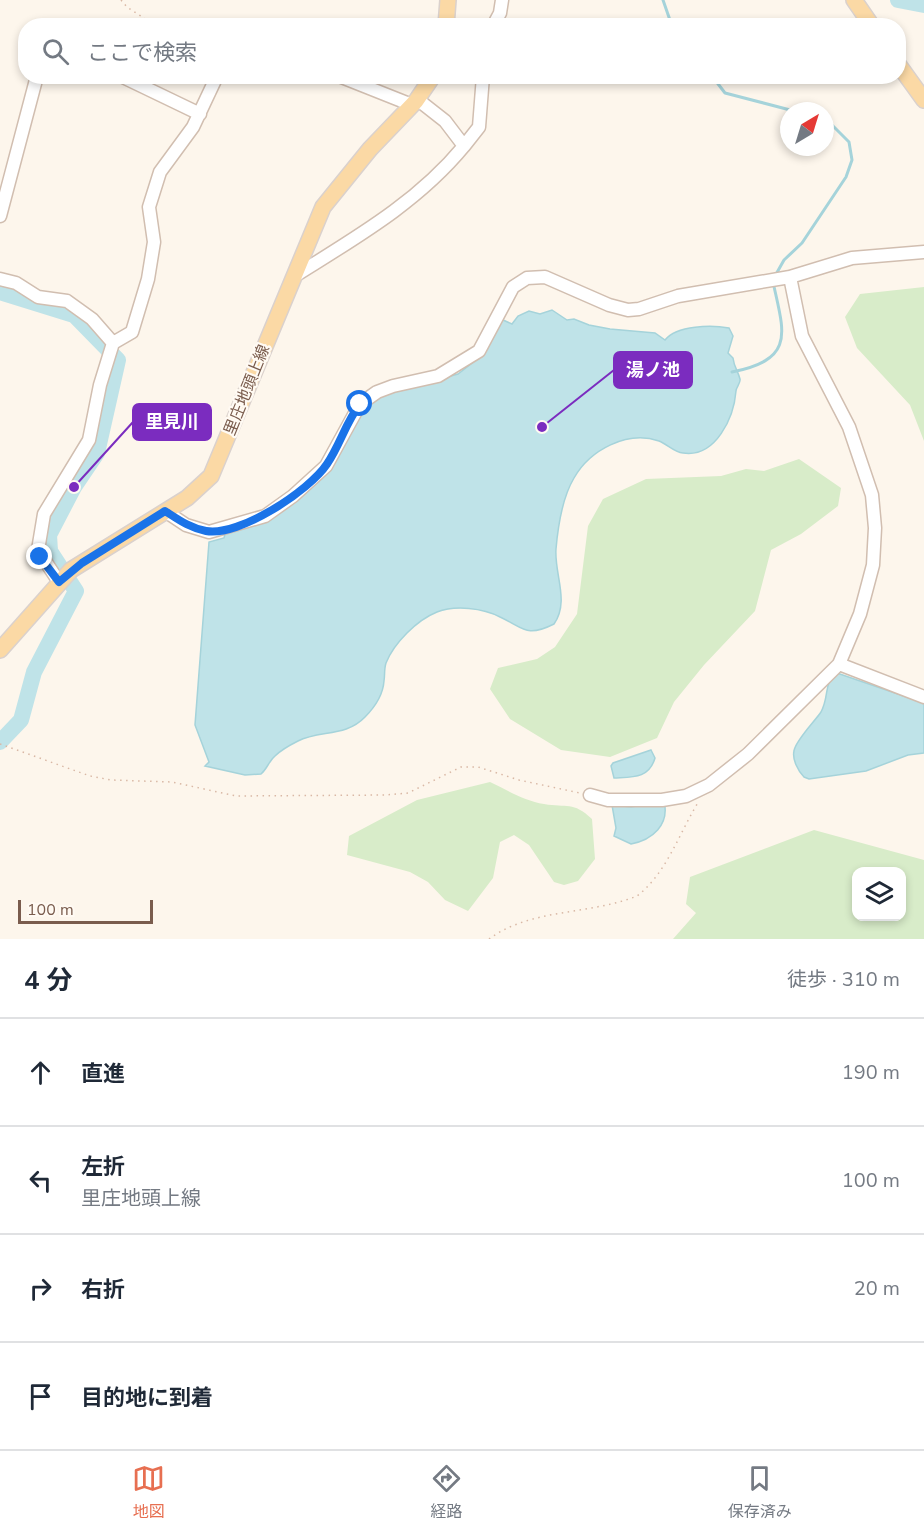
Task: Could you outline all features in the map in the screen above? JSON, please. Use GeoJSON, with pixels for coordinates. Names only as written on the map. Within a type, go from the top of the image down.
{"type":"FeatureCollection","features":[{"type":"Feature","properties":{"kind":"main road"},"geometry":{"type":"LineString","coordinates":[[447,18],[448,0]]}},
{"type":"Feature","properties":{"kind":"main road"},"geometry":{"type":"LineString","coordinates":[[854,0],[866,18]]}},
{"type":"Feature","properties":{"kind":"main road"},"geometry":{"type":"LineString","coordinates":[[906,75],[924,100]]}},
{"type":"Feature","properties":{"kind":"main road","name":"里庄地頭上線"},"geometry":{"type":"LineString","coordinates":[[0,650],[65,577],[187,498],[211,476],[315,222],[330,196],[415,102],[427,84]]}},
{"type":"Feature","properties":{"kind":"street"},"geometry":{"type":"LineString","coordinates":[[497,18],[502,0]]}},
{"type":"Feature","properties":{"kind":"street"},"geometry":{"type":"LineString","coordinates":[[0,216],[35,84]]}},
{"type":"Feature","properties":{"kind":"street"},"geometry":{"type":"LineString","coordinates":[[138,84],[200,114]]}},
{"type":"Feature","properties":{"kind":"street"},"geometry":{"type":"LineString","coordinates":[[65,577],[40,557],[39,531],[53,497],[83,453],[89,440],[100,385],[113,344],[132,332],[148,279],[154,242],[149,207],[159,172],[200,114],[213,84]]}},
{"type":"Feature","properties":{"kind":"street"},"geometry":{"type":"LineString","coordinates":[[362,84],[415,102],[445,121],[464,146]]}},
{"type":"Feature","properties":{"kind":"street"},"geometry":{"type":"LineString","coordinates":[[293,277],[388,217],[442,173],[479,127],[482,84]]}},
{"type":"Feature","properties":{"kind":"street"},"geometry":{"type":"LineString","coordinates":[[165,511],[186,525],[209,532],[265,516],[293,496],[326,466],[360,404],[377,392],[393,386],[438,376],[479,351],[513,287],[527,278],[545,277],[609,305],[628,310],[652,306],[678,296],[790,277],[852,258],[924,252]]}},
{"type":"Feature","properties":{"kind":"street"},"geometry":{"type":"LineString","coordinates":[[590,795],[608,800],[662,800],[686,796],[709,785],[748,754],[839,664],[867,593],[873,565],[875,528],[872,495],[849,427],[802,336],[790,277]]}},
{"type":"Feature","properties":{"kind":"street"},"geometry":{"type":"LineString","coordinates":[[0,279],[16,283],[38,297],[68,302],[92,319],[113,344]]}},
{"type":"Feature","properties":{"kind":"street"},"geometry":{"type":"LineString","coordinates":[[839,664],[924,697]]}},
{"type":"Feature","properties":{"kind":"path"},"geometry":{"type":"LineString","coordinates":[[121,0],[126,7],[143,18]]}},
{"type":"Feature","properties":{"kind":"path"},"geometry":{"type":"LineString","coordinates":[[0,744],[90,776],[111,780],[172,782],[236,796],[408,793],[461,767],[590,795]]}},
{"type":"Feature","properties":{"kind":"path"},"geometry":{"type":"LineString","coordinates":[[489,939],[509,927],[536,919],[637,896],[648,887],[662,869],[678,835],[709,785]]}},
{"type":"Feature","properties":{"kind":"green space"},"geometry":{"type":"Polygon","coordinates":[[[924,287],[924,441],[910,405],[857,348],[845,317],[860,294],[924,287]]]}},
{"type":"Feature","properties":{"kind":"green space"},"geometry":{"type":"Polygon","coordinates":[[[799,459],[841,488],[838,506],[801,534],[771,550],[755,611],[704,665],[674,702],[657,738],[610,757],[561,750],[510,719],[490,689],[498,668],[537,659],[555,647],[577,614],[588,526],[603,499],[646,479],[721,476],[746,469],[764,471],[799,459]]]}},
{"type":"Feature","properties":{"kind":"green space"},"geometry":{"type":"Polygon","coordinates":[[[490,782],[537,803],[575,807],[592,819],[595,859],[578,881],[564,885],[554,882],[529,845],[514,835],[500,842],[493,878],[468,911],[445,900],[428,882],[410,872],[347,855],[349,836],[417,800],[490,782]]]}},
{"type":"Feature","properties":{"kind":"green space"},"geometry":{"type":"Polygon","coordinates":[[[814,830],[924,860],[924,939],[673,939],[696,913],[686,904],[690,877],[814,830]]]}},
{"type":"Feature","properties":{"kind":"water"},"geometry":{"type":"Polygon","coordinates":[[[552,310],[567,320],[574,319],[610,329],[655,333],[665,340],[670,335],[686,329],[714,326],[729,328],[733,336],[728,353],[733,358],[740,380],[732,412],[721,434],[705,449],[695,453],[683,453],[659,441],[647,438],[622,440],[599,451],[581,468],[566,494],[559,522],[556,558],[561,606],[554,624],[531,631],[493,614],[477,610],[460,608],[437,612],[414,626],[400,640],[386,663],[380,696],[372,709],[358,723],[350,728],[306,738],[295,743],[275,756],[261,774],[245,775],[205,766],[209,762],[195,725],[209,542],[224,538],[225,534],[235,531],[235,527],[302,493],[373,397],[458,374],[481,356],[496,326],[503,320],[512,324],[518,316],[529,311],[540,314],[552,310]]]}},
{"type":"Feature","properties":{"kind":"water"},"geometry":{"type":"Polygon","coordinates":[[[834,672],[924,703],[924,753],[908,755],[866,771],[809,779],[804,777],[796,765],[795,747],[821,712],[834,672]]]}},
{"type":"Feature","properties":{"kind":"water"},"geometry":{"type":"Polygon","coordinates":[[[651,750],[655,758],[649,770],[639,776],[614,778],[611,766],[613,763],[651,750]]]}},
{"type":"Feature","properties":{"kind":"water"},"geometry":{"type":"Polygon","coordinates":[[[664,801],[662,824],[652,835],[631,844],[614,836],[616,828],[612,805],[631,807],[664,801]]]}},
{"type":"Feature","properties":{"kind":"waterway"},"geometry":{"type":"LineString","coordinates":[[663,0],[669,18]]}},
{"type":"Feature","properties":{"kind":"waterway"},"geometry":{"type":"LineString","coordinates":[[898,0],[924,5]]}},
{"type":"Feature","properties":{"kind":"waterway"},"geometry":{"type":"LineString","coordinates":[[718,84],[725,93],[780,107]]}},
{"type":"Feature","properties":{"kind":"waterway"},"geometry":{"type":"LineString","coordinates":[[775,276],[784,260],[802,243],[846,177],[852,160],[849,142],[834,127]]}},
{"type":"Feature","properties":{"kind":"waterway"},"geometry":{"type":"LineString","coordinates":[[732,372],[767,360],[776,351],[781,341],[782,329],[773,282]]}},
{"type":"Feature","properties":{"kind":"waterway"},"geometry":{"type":"LineString","coordinates":[[0,292],[74,315],[118,360],[97,453],[74,487],[49,535],[50,551],[76,591],[34,672],[21,720],[0,742]]}},
{"type":"Feature","properties":{"kind":"place","name":"湯ノ池"},"geometry":{"type":"Point","coordinates":[542,427]}},
{"type":"Feature","properties":{"kind":"place","name":"里見川"},"geometry":{"type":"Point","coordinates":[74,487]}},
{"type":"Feature","properties":{"kind":"route"},"geometry":{"type":"LineString","coordinates":[[40,557],[59,582],[82,563],[165,511],[186,525],[209,532],[265,516],[293,496],[326,466],[360,404]]}}]}
